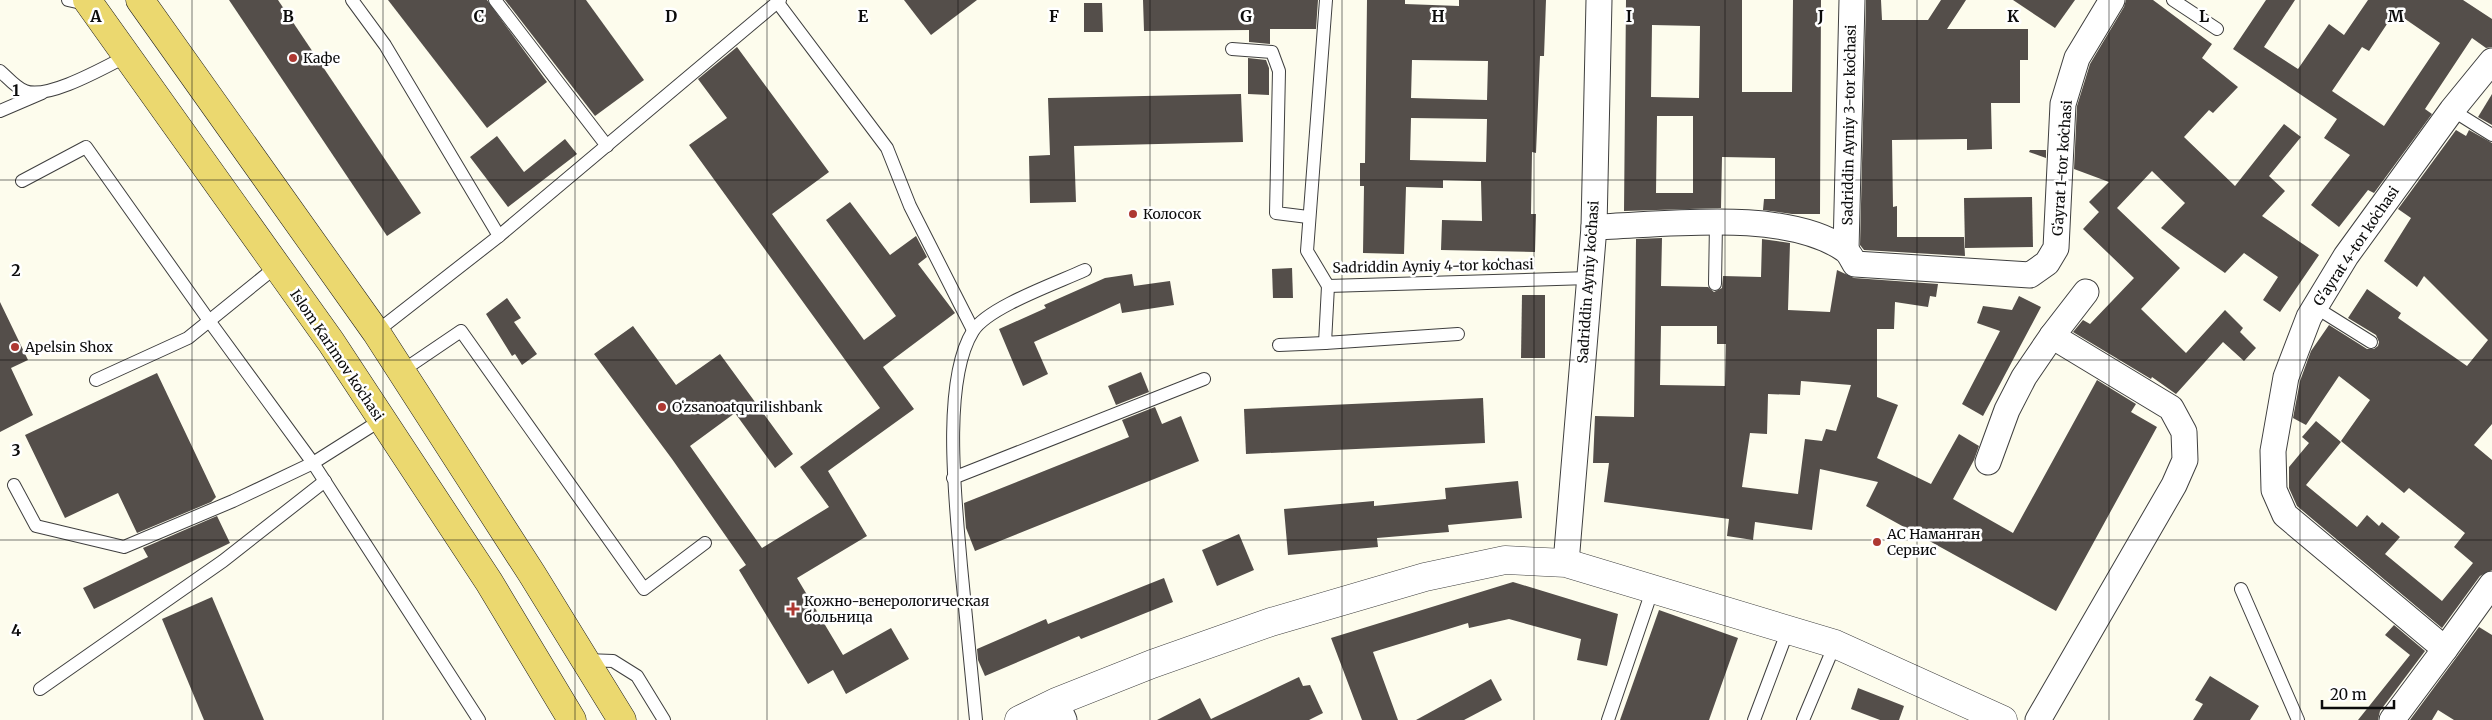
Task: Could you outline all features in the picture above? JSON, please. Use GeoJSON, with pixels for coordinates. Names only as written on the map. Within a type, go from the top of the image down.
{"type":"FeatureCollection","features":[{"type":"Feature","properties":{"kind":"main road","name":"Islom Karimov koʻchasi"},"geometry":{"type":"LineString","coordinates":[[82,2],[127,56],[331,342],[489,582],[572,720]]}},
{"type":"Feature","properties":{"kind":"main road"},"geometry":{"type":"LineString","coordinates":[[148,3],[402,371],[622,720]]}},
{"type":"Feature","properties":{"kind":"street","name":"Sadriddin Ayniy koʻchasi"},"geometry":{"type":"LineString","coordinates":[[1566,563],[1594,227],[1599,0]]}},
{"type":"Feature","properties":{"kind":"street","name":"Sadriddin Ayniy 3-tor koʻchasi"},"geometry":{"type":"LineString","coordinates":[[1846,250],[1852,0]]}},
{"type":"Feature","properties":{"kind":"street","name":"Gʻayrat 1-tor koʻchasi"},"geometry":{"type":"LineString","coordinates":[[1846,250],[1855,264],[2030,275],[2047,263],[2056,248],[2063,104],[2077,58],[2112,0]]}},
{"type":"Feature","properties":{"kind":"street","name":"G'ayrat 4-tor koʻchasi"},"geometry":{"type":"LineString","coordinates":[[2445,649],[2285,515],[2274,490],[2272,451],[2286,377],[2315,307],[2346,256],[2452,110],[2492,61]]}},
{"type":"Feature","properties":{"kind":"street"},"geometry":{"type":"LineString","coordinates":[[1594,227],[1716,223],[1779,226],[1814,234],[1846,250]]}},
{"type":"Feature","properties":{"kind":"street"},"geometry":{"type":"LineString","coordinates":[[1988,462],[2008,410],[2024,377],[2052,336],[2086,292]]}},
{"type":"Feature","properties":{"kind":"street"},"geometry":{"type":"LineString","coordinates":[[2038,720],[2174,485],[2185,460],[2184,432],[2171,408],[2052,336]]}},
{"type":"Feature","properties":{"kind":"street"},"geometry":{"type":"LineString","coordinates":[[1018,720],[1060,711],[1271,622],[1425,577],[1505,560],[1566,563],[1835,644],[2003,720]]}},
{"type":"Feature","properties":{"kind":"street"},"geometry":{"type":"LineString","coordinates":[[2392,720],[2492,584]]}},
{"type":"Feature","properties":{"kind":"lane"},"geometry":{"type":"LineString","coordinates":[[352,0],[385,45],[499,236]]}},
{"type":"Feature","properties":{"kind":"lane"},"geometry":{"type":"LineString","coordinates":[[495,0],[607,146]]}},
{"type":"Feature","properties":{"kind":"lane","name":"Sadriddin Ayniy 4-tor koʻchasi"},"geometry":{"type":"LineString","coordinates":[[1326,0],[1308,216],[1307,251],[1328,286],[1589,278]]}},
{"type":"Feature","properties":{"kind":"lane"},"geometry":{"type":"LineString","coordinates":[[2173,0],[2217,29]]}},
{"type":"Feature","properties":{"kind":"lane"},"geometry":{"type":"LineString","coordinates":[[376,332],[499,236],[779,2],[886,148],[910,206],[973,330]]}},
{"type":"Feature","properties":{"kind":"lane"},"geometry":{"type":"LineString","coordinates":[[1232,49],[1272,52],[1279,71],[1276,213],[1308,216]]}},
{"type":"Feature","properties":{"kind":"lane"},"geometry":{"type":"LineString","coordinates":[[0,111],[74,82],[127,56]]}},
{"type":"Feature","properties":{"kind":"lane"},"geometry":{"type":"LineString","coordinates":[[0,71],[25,91],[47,92]]}},
{"type":"Feature","properties":{"kind":"lane"},"geometry":{"type":"LineString","coordinates":[[2452,110],[2492,135]]}},
{"type":"Feature","properties":{"kind":"lane"},"geometry":{"type":"LineString","coordinates":[[22,181],[86,147],[313,463],[479,720]]}},
{"type":"Feature","properties":{"kind":"lane"},"geometry":{"type":"LineString","coordinates":[[1715,284],[1716,223]]}},
{"type":"Feature","properties":{"kind":"lane"},"geometry":{"type":"LineString","coordinates":[[96,380],[188,338],[277,266]]}},
{"type":"Feature","properties":{"kind":"lane"},"geometry":{"type":"LineString","coordinates":[[976,720],[953,478],[956,385],[961,358],[973,330],[988,315],[1085,270]]}},
{"type":"Feature","properties":{"kind":"lane"},"geometry":{"type":"LineString","coordinates":[[1325,343],[1328,286]]}},
{"type":"Feature","properties":{"kind":"lane"},"geometry":{"type":"LineString","coordinates":[[2315,307],[2371,342]]}},
{"type":"Feature","properties":{"kind":"lane"},"geometry":{"type":"LineString","coordinates":[[402,371],[461,331],[644,589],[705,543]]}},
{"type":"Feature","properties":{"kind":"lane"},"geometry":{"type":"LineString","coordinates":[[1279,345],[1458,334]]}},
{"type":"Feature","properties":{"kind":"lane"},"geometry":{"type":"LineString","coordinates":[[953,478],[1204,379]]}},
{"type":"Feature","properties":{"kind":"lane"},"geometry":{"type":"LineString","coordinates":[[14,486],[36,526],[124,547],[233,501],[313,463],[381,420]]}},
{"type":"Feature","properties":{"kind":"lane"},"geometry":{"type":"LineString","coordinates":[[40,689],[223,560],[325,481]]}},
{"type":"Feature","properties":{"kind":"lane"},"geometry":{"type":"LineString","coordinates":[[1608,720],[1653,588]]}},
{"type":"Feature","properties":{"kind":"lane"},"geometry":{"type":"LineString","coordinates":[[2241,589],[2298,720]]}},
{"type":"Feature","properties":{"kind":"lane"},"geometry":{"type":"LineString","coordinates":[[1754,720],[1788,630]]}},
{"type":"Feature","properties":{"kind":"lane"},"geometry":{"type":"LineString","coordinates":[[1804,720],[1835,644]]}},
{"type":"Feature","properties":{"kind":"lane"},"geometry":{"type":"LineString","coordinates":[[585,660],[613,661],[638,676],[664,720]]}},
{"type":"Feature","properties":{"kind":"building"},"geometry":{"type":"Polygon","coordinates":[[[229,0],[278,0],[421,213],[387,236],[229,0]]]}},
{"type":"Feature","properties":{"kind":"building"},"geometry":{"type":"Polygon","coordinates":[[[388,0],[487,0],[547,82],[487,128],[388,0]]]}},
{"type":"Feature","properties":{"kind":"building"},"geometry":{"type":"Polygon","coordinates":[[[505,0],[586,0],[644,80],[595,116],[505,0]]]}},
{"type":"Feature","properties":{"kind":"building"},"geometry":{"type":"Polygon","coordinates":[[[904,0],[977,0],[931,35],[904,0]]]}},
{"type":"Feature","properties":{"kind":"building"},"geometry":{"type":"Polygon","coordinates":[[[1143,0],[1318,0],[1316,29],[1270,29],[1270,44],[1249,42],[1249,30],[1144,31],[1143,0]]]}},
{"type":"Feature","properties":{"kind":"building"},"geometry":{"type":"Polygon","coordinates":[[[1367,0],[1405,0],[1405,4],[1459,6],[1459,0],[1546,0],[1544,56],[1540,56],[1536,153],[1532,152],[1531,214],[1536,214],[1535,252],[1441,250],[1442,220],[1482,221],[1481,181],[1443,180],[1443,188],[1406,187],[1404,254],[1363,253],[1364,186],[1360,186],[1360,163],[1365,163],[1367,0]],[[1412,60],[1411,98],[1487,100],[1488,61],[1412,60]],[[1411,118],[1410,160],[1486,162],[1487,119],[1411,118]]]}},
{"type":"Feature","properties":{"kind":"building"},"geometry":{"type":"Polygon","coordinates":[[[1626,0],[1742,0],[1742,92],[1792,92],[1793,0],[1821,0],[1820,214],[1792,214],[1763,210],[1764,199],[1775,199],[1775,158],[1722,157],[1721,208],[1624,211],[1626,0]],[[1652,25],[1651,97],[1699,98],[1700,26],[1652,25]],[[1657,116],[1656,193],[1693,193],[1693,116],[1657,116]]]}},
{"type":"Feature","properties":{"kind":"building"},"geometry":{"type":"Polygon","coordinates":[[[1866,0],[1881,0],[1882,20],[1928,20],[1941,0],[1966,0],[1947,29],[2028,29],[2028,60],[2020,60],[2020,103],[1991,103],[1992,149],[1967,150],[1967,139],[1892,140],[1893,207],[1897,206],[1897,237],[1964,237],[1965,256],[1864,250],[1860,245],[1866,0]]]}},
{"type":"Feature","properties":{"kind":"building"},"geometry":{"type":"Polygon","coordinates":[[[2013,0],[2075,0],[2055,28],[2013,0]]]}},
{"type":"Feature","properties":{"kind":"building"},"geometry":{"type":"Polygon","coordinates":[[[2126,0],[2153,0],[2212,44],[2202,58],[2238,87],[2213,113],[2209,110],[2184,137],[2235,186],[2284,124],[2301,137],[2269,176],[2285,191],[2262,216],[2319,255],[2280,312],[2263,300],[2278,277],[2244,253],[2225,273],[2161,228],[2185,203],[2152,171],[2117,208],[2180,268],[2141,309],[2186,353],[2225,310],[2243,328],[2240,332],[2256,348],[2244,361],[2223,342],[2176,394],[2152,377],[2151,379],[2073,332],[2083,320],[2090,324],[2134,278],[2083,229],[2099,212],[2089,202],[2109,182],[2074,169],[2077,106],[2090,64],[2124,7],[2126,0]]]}},
{"type":"Feature","properties":{"kind":"building"},"geometry":{"type":"Polygon","coordinates":[[[2266,0],[2295,0],[2264,47],[2298,69],[2329,24],[2344,35],[2368,0],[2463,0],[2492,19],[2492,47],[2486,48],[2472,38],[2425,109],[2432,114],[2374,193],[2368,190],[2339,227],[2311,205],[2350,155],[2324,138],[2337,119],[2233,49],[2266,0]],[[2395,12],[2369,51],[2362,47],[2332,91],[2384,126],[2440,43],[2395,12]]]}},
{"type":"Feature","properties":{"kind":"building"},"geometry":{"type":"Polygon","coordinates":[[[1084,3],[1102,3],[1103,32],[1084,32],[1084,3]]]}},
{"type":"Feature","properties":{"kind":"building"},"geometry":{"type":"Polygon","coordinates":[[[737,47],[829,172],[772,214],[864,340],[896,316],[826,220],[850,202],[890,255],[916,236],[927,257],[918,264],[955,313],[883,367],[914,409],[828,471],[867,536],[797,578],[843,655],[891,628],[909,659],[846,694],[833,670],[808,684],[739,570],[746,565],[672,459],[594,354],[633,326],[676,385],[720,354],[793,454],[775,468],[735,413],[690,446],[762,548],[829,507],[800,467],[880,408],[689,145],[727,118],[698,79],[737,47]]]}},
{"type":"Feature","properties":{"kind":"building"},"geometry":{"type":"Polygon","coordinates":[[[1248,58],[1266,60],[1269,68],[1269,95],[1248,94],[1248,58]]]}},
{"type":"Feature","properties":{"kind":"building"},"geometry":{"type":"Polygon","coordinates":[[[1241,94],[1243,142],[1074,146],[1076,202],[1030,203],[1029,156],[1050,155],[1048,98],[1241,94]]]}},
{"type":"Feature","properties":{"kind":"building"},"geometry":{"type":"Polygon","coordinates":[[[2492,94],[2492,125],[2478,117],[2492,94]]]}},
{"type":"Feature","properties":{"kind":"building"},"geometry":{"type":"Polygon","coordinates":[[[2456,130],[2466,136],[2469,130],[2492,143],[2492,424],[2474,445],[2492,460],[2492,570],[2480,576],[2442,628],[2297,506],[2289,488],[2289,467],[2309,443],[2302,437],[2316,421],[2341,442],[2306,485],[2357,527],[2367,515],[2379,526],[2382,522],[2400,537],[2385,554],[2442,601],[2473,563],[2454,547],[2465,533],[2409,488],[2404,493],[2341,441],[2370,400],[2339,376],[2306,425],[2293,418],[2300,381],[2311,351],[2329,325],[2367,349],[2374,349],[2378,346],[2379,342],[2376,335],[2348,318],[2367,289],[2401,313],[2398,318],[2467,366],[2488,340],[2424,276],[2417,287],[2384,261],[2411,218],[2398,209],[2456,130]]]}},
{"type":"Feature","properties":{"kind":"building"},"geometry":{"type":"Polygon","coordinates":[[[497,136],[524,172],[565,139],[577,154],[508,207],[470,157],[497,136]]]}},
{"type":"Feature","properties":{"kind":"building"},"geometry":{"type":"Polygon","coordinates":[[[2030,150],[2046,150],[2046,158],[2029,152],[2030,150]]]}},
{"type":"Feature","properties":{"kind":"building"},"geometry":{"type":"Polygon","coordinates":[[[2032,197],[2033,247],[1965,248],[1964,198],[2032,197]]]}},
{"type":"Feature","properties":{"kind":"building"},"geometry":{"type":"Polygon","coordinates":[[[1662,238],[1661,286],[1708,287],[1714,292],[1722,288],[1723,276],[1761,277],[1762,239],[1790,243],[1788,310],[1830,312],[1837,270],[1854,278],[1938,284],[1936,297],[1930,296],[1928,307],[1895,302],[1894,329],[1877,329],[1877,397],[1898,405],[1877,458],[1931,484],[1959,434],[1979,446],[1974,460],[1953,499],[2013,533],[2097,380],[2136,404],[2131,412],[2157,427],[2056,611],[1866,506],[1878,482],[1820,469],[1812,530],[1755,522],[1753,540],[1727,536],[1729,519],[1604,502],[1609,463],[1593,463],[1595,416],[1634,417],[1636,239],[1662,238]],[[1661,326],[1660,385],[1725,386],[1726,344],[1717,344],[1717,326],[1661,326]],[[1801,381],[1800,395],[1768,394],[1767,434],[1750,433],[1742,487],[1798,494],[1805,439],[1822,441],[1826,429],[1836,431],[1851,385],[1801,381]]]}},
{"type":"Feature","properties":{"kind":"building"},"geometry":{"type":"Polygon","coordinates":[[[1292,268],[1293,298],[1273,298],[1272,269],[1292,268]]]}},
{"type":"Feature","properties":{"kind":"building"},"geometry":{"type":"Polygon","coordinates":[[[1132,274],[1134,286],[1170,281],[1174,305],[1122,313],[1120,303],[1034,342],[1048,374],[1023,386],[999,329],[1046,308],[1044,305],[1105,278],[1132,274]]]}},
{"type":"Feature","properties":{"kind":"building"},"geometry":{"type":"Polygon","coordinates":[[[1522,295],[1545,295],[1545,358],[1521,358],[1522,295]]]}},
{"type":"Feature","properties":{"kind":"building"},"geometry":{"type":"Polygon","coordinates":[[[2019,296],[2041,307],[1983,416],[1962,404],[2000,331],[1977,323],[1983,306],[2012,310],[2019,296]]]}},
{"type":"Feature","properties":{"kind":"building"},"geometry":{"type":"Polygon","coordinates":[[[507,298],[521,318],[514,322],[537,354],[522,365],[515,354],[512,356],[486,314],[507,298]]]}},
{"type":"Feature","properties":{"kind":"building"},"geometry":{"type":"Polygon","coordinates":[[[0,302],[28,360],[11,368],[33,415],[0,432],[0,302]]]}},
{"type":"Feature","properties":{"kind":"building"},"geometry":{"type":"Polygon","coordinates":[[[1141,372],[1149,392],[1116,405],[1108,386],[1141,372]]]}},
{"type":"Feature","properties":{"kind":"building"},"geometry":{"type":"Polygon","coordinates":[[[157,373],[216,497],[211,502],[137,533],[118,493],[65,518],[25,435],[157,373]]]}},
{"type":"Feature","properties":{"kind":"building"},"geometry":{"type":"Polygon","coordinates":[[[1483,398],[1485,443],[1246,454],[1244,409],[1483,398]]]}},
{"type":"Feature","properties":{"kind":"building"},"geometry":{"type":"Polygon","coordinates":[[[1155,407],[1162,424],[1181,416],[1199,461],[975,551],[966,528],[964,503],[1129,437],[1122,420],[1155,407]]]}},
{"type":"Feature","properties":{"kind":"building"},"geometry":{"type":"Polygon","coordinates":[[[1518,481],[1522,518],[1448,525],[1449,532],[1377,538],[1378,547],[1288,555],[1284,509],[1374,501],[1374,506],[1446,499],[1445,488],[1518,481]]]}},
{"type":"Feature","properties":{"kind":"building"},"geometry":{"type":"Polygon","coordinates":[[[217,516],[230,543],[94,609],[83,588],[148,557],[143,548],[217,516]]]}},
{"type":"Feature","properties":{"kind":"building"},"geometry":{"type":"Polygon","coordinates":[[[1239,534],[1254,570],[1217,586],[1202,550],[1239,534]]]}},
{"type":"Feature","properties":{"kind":"building"},"geometry":{"type":"Polygon","coordinates":[[[1164,578],[1173,602],[1081,639],[1079,636],[985,676],[978,660],[977,649],[1046,619],[1048,624],[1164,578]]]}},
{"type":"Feature","properties":{"kind":"building"},"geometry":{"type":"Polygon","coordinates":[[[1513,582],[1618,614],[1607,666],[1577,660],[1581,639],[1509,619],[1469,628],[1468,623],[1373,652],[1398,720],[1362,720],[1331,638],[1513,582]]]}},
{"type":"Feature","properties":{"kind":"building"},"geometry":{"type":"Polygon","coordinates":[[[212,597],[264,720],[204,720],[162,619],[212,597]]]}},
{"type":"Feature","properties":{"kind":"building"},"geometry":{"type":"Polygon","coordinates":[[[1659,610],[1738,638],[1709,720],[1620,720],[1659,610]]]}},
{"type":"Feature","properties":{"kind":"building"},"geometry":{"type":"Polygon","coordinates":[[[2394,625],[2425,651],[2380,711],[2378,720],[2358,720],[2410,655],[2385,635],[2394,625]]]}},
{"type":"Feature","properties":{"kind":"building"},"geometry":{"type":"Polygon","coordinates":[[[2479,627],[2492,635],[2492,720],[2454,720],[2438,710],[2432,720],[2410,720],[2479,627]]]}},
{"type":"Feature","properties":{"kind":"building"},"geometry":{"type":"Polygon","coordinates":[[[2210,676],[2259,706],[2250,720],[2193,720],[2203,704],[2195,700],[2210,676]]]}},
{"type":"Feature","properties":{"kind":"building"},"geometry":{"type":"Polygon","coordinates":[[[1299,677],[1303,686],[1310,685],[1323,713],[1309,720],[1157,720],[1200,698],[1211,719],[1299,677]]]}},
{"type":"Feature","properties":{"kind":"building"},"geometry":{"type":"Polygon","coordinates":[[[1491,679],[1502,700],[1464,720],[1416,720],[1491,679]]]}},
{"type":"Feature","properties":{"kind":"building"},"geometry":{"type":"Polygon","coordinates":[[[1858,688],[1904,706],[1899,720],[1880,720],[1851,709],[1858,688]]]}},
{"type":"Feature","properties":{"kind":"place","name":"Кафе"},"geometry":{"type":"Point","coordinates":[293,58]}},
{"type":"Feature","properties":{"kind":"place","name":"Колосок"},"geometry":{"type":"Point","coordinates":[1133,214]}},
{"type":"Feature","properties":{"kind":"place","name":"Apelsin Shox"},"geometry":{"type":"Point","coordinates":[15,347]}},
{"type":"Feature","properties":{"kind":"place","name":"Oʻzsanoatqurilishbank"},"geometry":{"type":"Point","coordinates":[662,407]}},
{"type":"Feature","properties":{"kind":"place","name":"АС Наманган Сервис"},"geometry":{"type":"Point","coordinates":[1877,542]}},
{"type":"Feature","properties":{"kind":"place","name":"Кожно-венерологическая больница"},"geometry":{"type":"Point","coordinates":[793,609]}}]}
